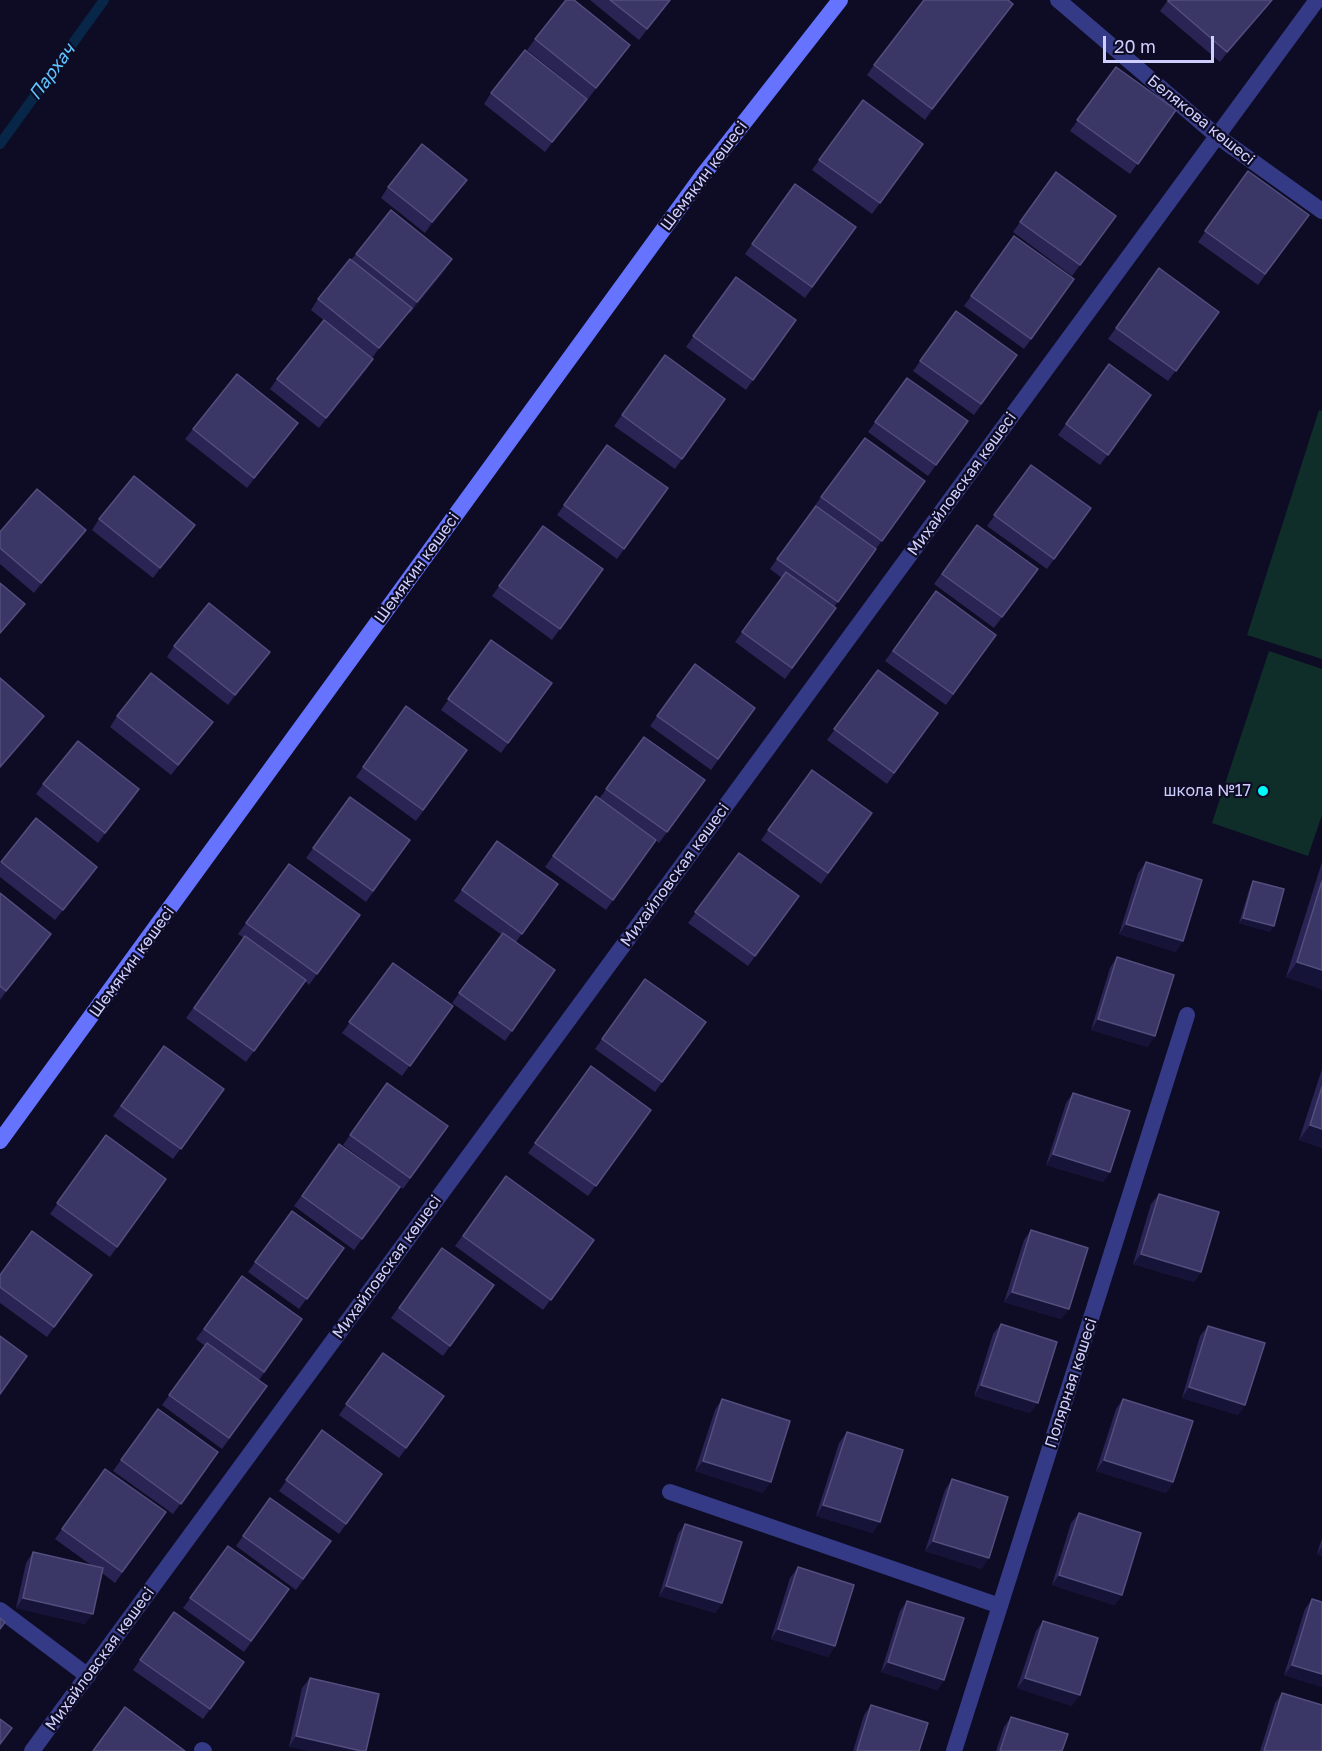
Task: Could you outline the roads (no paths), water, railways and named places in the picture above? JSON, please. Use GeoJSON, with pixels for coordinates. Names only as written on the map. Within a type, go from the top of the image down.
{"type":"FeatureCollection","features":[{"type":"Feature","properties":{"kind":"main road","name":"Шемякин көшесі"},"geometry":{"type":"LineString","coordinates":[[0,1141],[703,175],[840,0]]}},
{"type":"Feature","properties":{"kind":"street","name":"Белякова көшесі"},"geometry":{"type":"LineString","coordinates":[[1058,0],[1217,136],[1322,211]]}},
{"type":"Feature","properties":{"kind":"street","name":"Михайловская көшесі"},"geometry":{"type":"LineString","coordinates":[[32,1751],[1317,0]]}},
{"type":"Feature","properties":{"kind":"street","name":"Полярная көшесі"},"geometry":{"type":"LineString","coordinates":[[954,1751],[1187,1015]]}},
{"type":"Feature","properties":{"kind":"street"},"geometry":{"type":"LineString","coordinates":[[670,1492],[1000,1606]]}},
{"type":"Feature","properties":{"kind":"street"},"geometry":{"type":"LineString","coordinates":[[0,1610],[88,1676]]}},
{"type":"Feature","properties":{"kind":"waterway","name":"Пархач"},"geometry":{"type":"LineString","coordinates":[[0,144],[104,0]]}},
{"type":"Feature","properties":{"kind":"place","name":"школа №17"},"geometry":{"type":"Point","coordinates":[1263,791]}}]}
